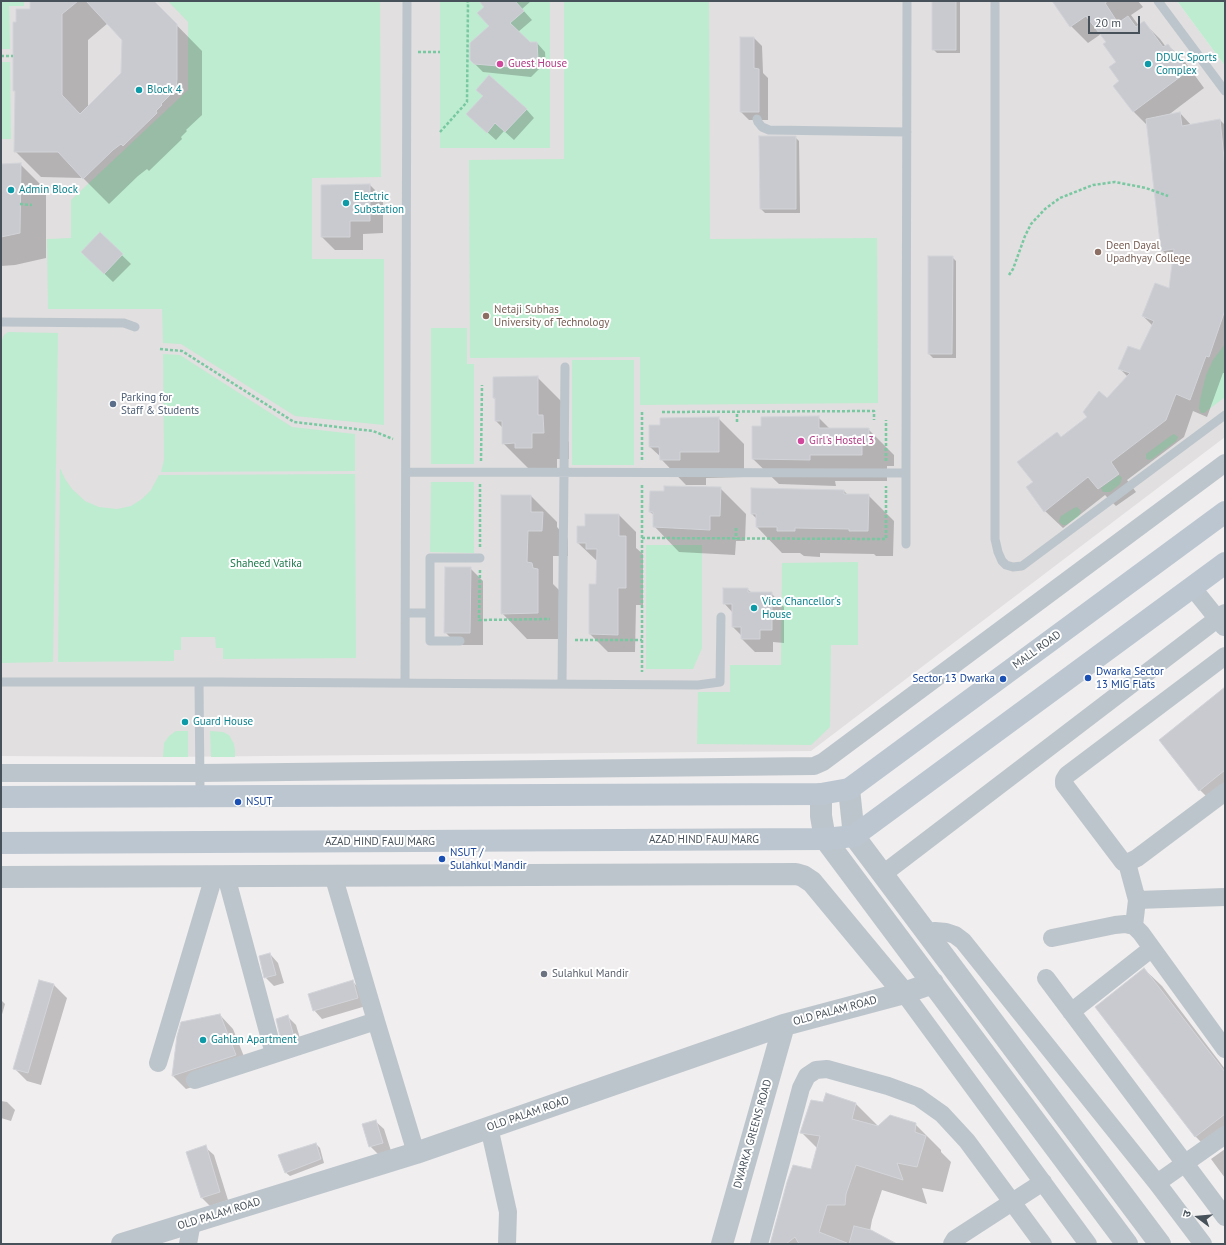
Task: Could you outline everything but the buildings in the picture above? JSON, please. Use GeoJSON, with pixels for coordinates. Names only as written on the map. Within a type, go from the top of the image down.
{"type":"FeatureCollection","features":[{"type":"Feature","properties":{"kind":"main road","name":"MALL ROAD"},"geometry":{"type":"LineString","coordinates":[[849,789],[1225,512]]}},
{"type":"Feature","properties":{"kind":"main road"},"geometry":{"type":"LineString","coordinates":[[854,836],[1225,563]]}},
{"type":"Feature","properties":{"kind":"main road"},"geometry":{"type":"LineString","coordinates":[[1,797],[822,794],[849,789]]}},
{"type":"Feature","properties":{"kind":"main road","name":"AZAD HIND FAUJ MARG"},"geometry":{"type":"LineString","coordinates":[[1,843],[825,839],[854,836]]}},
{"type":"Feature","properties":{"kind":"street"},"geometry":{"type":"LineString","coordinates":[[1,773],[200,774],[814,766],[830,758],[1225,463]]}},
{"type":"Feature","properties":{"kind":"street"},"geometry":{"type":"LineString","coordinates":[[883,874],[1222,620],[1192,587]]}},
{"type":"Feature","properties":{"kind":"street"},"geometry":{"type":"LineString","coordinates":[[1134,926],[1137,900],[1127,863],[1124,862],[1064,784],[1064,780],[1067,775],[1225,656]]}},
{"type":"Feature","properties":{"kind":"street"},"geometry":{"type":"LineString","coordinates":[[849,789],[854,836],[1160,1244]]}},
{"type":"Feature","properties":{"kind":"street"},"geometry":{"type":"LineString","coordinates":[[1127,863],[1137,858],[1225,792]]}},
{"type":"Feature","properties":{"kind":"street"},"geometry":{"type":"LineString","coordinates":[[822,794],[821,816],[825,839],[1126,1244]]}},
{"type":"Feature","properties":{"kind":"street"},"geometry":{"type":"LineString","coordinates":[[1,877],[796,874],[803,876],[816,886],[904,993],[1088,1244]]}},
{"type":"Feature","properties":{"kind":"street"},"geometry":{"type":"LineString","coordinates":[[333,875],[416,1153]]}},
{"type":"Feature","properties":{"kind":"street"},"geometry":{"type":"LineString","coordinates":[[220,876],[274,1054]]}},
{"type":"Feature","properties":{"kind":"street"},"geometry":{"type":"LineString","coordinates":[[158,1063],[220,876]]}},
{"type":"Feature","properties":{"kind":"street"},"geometry":{"type":"LineString","coordinates":[[1137,900],[1225,897]]}},
{"type":"Feature","properties":{"kind":"street"},"geometry":{"type":"LineString","coordinates":[[1052,938],[1115,925],[1125,924],[1134,926],[1141,933],[1225,1049]]}},
{"type":"Feature","properties":{"kind":"street"},"geometry":{"type":"LineString","coordinates":[[926,932],[946,932],[955,935],[963,941],[1157,1183],[1203,1244]]}},
{"type":"Feature","properties":{"kind":"street"},"geometry":{"type":"LineString","coordinates":[[1071,1012],[1152,949]]}},
{"type":"Feature","properties":{"kind":"street"},"geometry":{"type":"LineString","coordinates":[[1046,978],[1225,1217]]}},
{"type":"Feature","properties":{"kind":"street","name":"OLD PALAM ROAD"},"geometry":{"type":"LineString","coordinates":[[122,1244],[416,1153],[784,1025],[904,993],[933,983]]}},
{"type":"Feature","properties":{"kind":"street"},"geometry":{"type":"LineString","coordinates":[[194,1080],[376,1021]]}},
{"type":"Feature","properties":{"kind":"street","name":"DWARKA GREENS ROAD"},"geometry":{"type":"LineString","coordinates":[[722,1244],[784,1025]]}},
{"type":"Feature","properties":{"kind":"street"},"geometry":{"type":"LineString","coordinates":[[760,1244],[801,1088],[807,1076],[816,1070],[827,1069],[888,1086],[918,1097],[942,1114],[967,1142],[1043,1244]]}},
{"type":"Feature","properties":{"kind":"street"},"geometry":{"type":"LineString","coordinates":[[489,1127],[508,1212],[507,1244]]}},
{"type":"Feature","properties":{"kind":"street"},"geometry":{"type":"LineString","coordinates":[[1157,1183],[1225,1135]]}},
{"type":"Feature","properties":{"kind":"street"},"geometry":{"type":"LineString","coordinates":[[952,1244],[955,1239],[1043,1182]]}},
{"type":"Feature","properties":{"kind":"street"},"geometry":{"type":"LineString","coordinates":[[188,1244],[192,1222]]}},
{"type":"Feature","properties":{"kind":"lane"},"geometry":{"type":"LineString","coordinates":[[406,683],[407,1]]}},
{"type":"Feature","properties":{"kind":"lane"},"geometry":{"type":"LineString","coordinates":[[906,544],[908,1]]}},
{"type":"Feature","properties":{"kind":"lane"},"geometry":{"type":"LineString","coordinates":[[995,1],[995,539],[1002,561],[1006,565],[1013,567],[1022,566],[1225,415]]}},
{"type":"Feature","properties":{"kind":"lane"},"geometry":{"type":"LineString","coordinates":[[1158,1],[1225,91]]}},
{"type":"Feature","properties":{"kind":"lane"},"geometry":{"type":"LineString","coordinates":[[757,119],[762,128],[769,130],[907,132]]}},
{"type":"Feature","properties":{"kind":"lane"},"geometry":{"type":"LineString","coordinates":[[1,322],[124,323],[135,327]]}},
{"type":"Feature","properties":{"kind":"lane"},"geometry":{"type":"LineString","coordinates":[[562,684],[564,367]]}},
{"type":"Feature","properties":{"kind":"lane"},"geometry":{"type":"LineString","coordinates":[[406,472],[906,473]]}},
{"type":"Feature","properties":{"kind":"lane"},"geometry":{"type":"LineString","coordinates":[[460,641],[430,641],[430,558],[480,558]]}},
{"type":"Feature","properties":{"kind":"lane"},"geometry":{"type":"LineString","coordinates":[[406,613],[430,613]]}},
{"type":"Feature","properties":{"kind":"lane"},"geometry":{"type":"LineString","coordinates":[[1,682],[698,685],[720,682],[721,616]]}},
{"type":"Feature","properties":{"kind":"lane"},"geometry":{"type":"LineString","coordinates":[[199,682],[200,789],[202,796]]}},
{"type":"Feature","properties":{"kind":"path"},"geometry":{"type":"LineString","coordinates":[[440,132],[467,102],[467,1]]}},
{"type":"Feature","properties":{"kind":"path"},"geometry":{"type":"LineString","coordinates":[[407,52],[440,52]]}},
{"type":"Feature","properties":{"kind":"path"},"geometry":{"type":"LineString","coordinates":[[1,56],[13,56]]}},
{"type":"Feature","properties":{"kind":"path"},"geometry":{"type":"LineString","coordinates":[[996,283],[1009,275],[1013,270],[1025,236],[1031,224],[1045,209],[1060,198],[1093,185],[1115,182],[1146,188],[1168,196]]}},
{"type":"Feature","properties":{"kind":"path"},"geometry":{"type":"LineString","coordinates":[[20,204],[32,206]]}},
{"type":"Feature","properties":{"kind":"path"},"geometry":{"type":"LineString","coordinates":[[160,349],[182,351],[294,422],[373,431],[407,445]]}},
{"type":"Feature","properties":{"kind":"path"},"geometry":{"type":"LineString","coordinates":[[482,385],[480,472],[480,620],[562,620]]}},
{"type":"Feature","properties":{"kind":"path"},"geometry":{"type":"LineString","coordinates":[[662,412],[874,411],[874,420]]}},
{"type":"Feature","properties":{"kind":"path"},"geometry":{"type":"LineString","coordinates":[[642,412],[642,684]]}},
{"type":"Feature","properties":{"kind":"path"},"geometry":{"type":"LineString","coordinates":[[737,412],[737,422]]}},
{"type":"Feature","properties":{"kind":"path"},"geometry":{"type":"LineString","coordinates":[[736,528],[736,539]]}},
{"type":"Feature","properties":{"kind":"path"},"geometry":{"type":"LineString","coordinates":[[642,538],[886,539]]}},
{"type":"Feature","properties":{"kind":"path"},"geometry":{"type":"LineString","coordinates":[[562,640],[642,640]]}},
{"type":"Feature","properties":{"kind":"shaded area","name":"Netaji Subhas University of Technology"},"geometry":{"type":"Polygon","coordinates":[[[1,1],[1177,1],[1225,66],[1225,437],[811,751],[160,757],[1,756],[1,1]]]}},
{"type":"Feature","properties":{"kind":"green space"},"geometry":{"type":"Polygon","coordinates":[[[1,1],[24,1],[24,6],[9,6],[10,49],[1,49],[1,1]]]}},
{"type":"Feature","properties":{"kind":"green space"},"geometry":{"type":"Polygon","coordinates":[[[168,1],[380,1],[381,177],[312,178],[312,259],[384,259],[384,425],[295,416],[181,344],[163,343],[162,309],[48,309],[47,239],[71,238],[71,200],[188,90],[188,22],[168,1]]]}},
{"type":"Feature","properties":{"kind":"green space"},"geometry":{"type":"Polygon","coordinates":[[[440,1],[550,1],[550,148],[440,148],[440,1]]]}},
{"type":"Feature","properties":{"kind":"green space"},"geometry":{"type":"Polygon","coordinates":[[[564,1],[709,1],[710,239],[877,238],[878,403],[640,405],[640,357],[470,358],[469,160],[564,159],[564,1]]]}},
{"type":"Feature","properties":{"kind":"green space"},"geometry":{"type":"Polygon","coordinates":[[[1177,1],[1225,1],[1225,66],[1177,1]]]}},
{"type":"Feature","properties":{"kind":"green space"},"geometry":{"type":"Polygon","coordinates":[[[1,62],[10,62],[11,139],[1,139],[1,62]]]}},
{"type":"Feature","properties":{"kind":"green space"},"geometry":{"type":"Polygon","coordinates":[[[431,328],[467,328],[467,364],[474,364],[474,464],[431,464],[431,328]]]}},
{"type":"Feature","properties":{"kind":"green space"},"geometry":{"type":"Polygon","coordinates":[[[8,332],[58,333],[53,662],[1,663],[2,340],[4,335],[8,332]]]}},
{"type":"Feature","properties":{"kind":"green space"},"geometry":{"type":"Polygon","coordinates":[[[1225,344],[1225,397],[1204,413],[1201,413],[1199,408],[1200,400],[1206,375],[1213,360],[1225,344]]]}},
{"type":"Feature","properties":{"kind":"green space"},"geometry":{"type":"Polygon","coordinates":[[[163,354],[180,355],[292,427],[355,434],[355,471],[161,472],[164,460],[163,354]]]}},
{"type":"Feature","properties":{"kind":"green space"},"geometry":{"type":"Polygon","coordinates":[[[572,360],[634,360],[634,465],[572,465],[572,360]]]}},
{"type":"Feature","properties":{"kind":"green space"},"geometry":{"type":"Polygon","coordinates":[[[1174,434],[1178,437],[1176,441],[1152,459],[1148,460],[1146,458],[1146,454],[1174,434]]]}},
{"type":"Feature","properties":{"kind":"green space","name":"Shaheed Vatika"},"geometry":{"type":"Polygon","coordinates":[[[60,468],[72,489],[85,501],[99,507],[117,509],[131,506],[142,499],[151,490],[159,475],[355,474],[356,658],[223,659],[223,648],[216,648],[215,637],[181,637],[181,650],[174,650],[174,661],[58,662],[60,468]]]}},
{"type":"Feature","properties":{"kind":"green space"},"geometry":{"type":"Polygon","coordinates":[[[1119,475],[1122,478],[1120,484],[1110,492],[1103,492],[1101,488],[1119,475]]]}},
{"type":"Feature","properties":{"kind":"green space"},"geometry":{"type":"Polygon","coordinates":[[[431,482],[474,482],[474,553],[430,552],[431,482]]]}},
{"type":"Feature","properties":{"kind":"green space"},"geometry":{"type":"Polygon","coordinates":[[[1077,507],[1081,511],[1079,516],[1066,525],[1060,523],[1059,521],[1061,516],[1077,507]]]}},
{"type":"Feature","properties":{"kind":"green space"},"geometry":{"type":"Polygon","coordinates":[[[646,545],[702,545],[702,648],[693,669],[646,669],[646,545]]]}},
{"type":"Feature","properties":{"kind":"green space"},"geometry":{"type":"Polygon","coordinates":[[[858,562],[858,645],[831,645],[830,727],[811,745],[697,744],[698,692],[730,692],[730,665],[781,665],[782,563],[858,562]]]}},
{"type":"Feature","properties":{"kind":"green space"},"geometry":{"type":"Polygon","coordinates":[[[176,731],[188,731],[188,757],[163,757],[164,743],[169,736],[176,731]]]}},
{"type":"Feature","properties":{"kind":"green space"},"geometry":{"type":"Polygon","coordinates":[[[210,731],[223,732],[229,735],[234,744],[235,757],[211,757],[210,731]]]}},
{"type":"Feature","properties":{"kind":"place","name":"Guest House"},"geometry":{"type":"Point","coordinates":[500,64]}},
{"type":"Feature","properties":{"kind":"place","name":"DDUC Sports Complex"},"geometry":{"type":"Point","coordinates":[1148,64]}},
{"type":"Feature","properties":{"kind":"place","name":"Block 4"},"geometry":{"type":"Point","coordinates":[139,90]}},
{"type":"Feature","properties":{"kind":"place","name":"Admin Block"},"geometry":{"type":"Point","coordinates":[11,190]}},
{"type":"Feature","properties":{"kind":"place","name":"Electric Substation"},"geometry":{"type":"Point","coordinates":[346,203]}},
{"type":"Feature","properties":{"kind":"place","name":"Deen Dayal Upadhyay College"},"geometry":{"type":"Point","coordinates":[1098,252]}},
{"type":"Feature","properties":{"kind":"place","name":"Netaji Subhas University of Technology"},"geometry":{"type":"Point","coordinates":[486,316]}},
{"type":"Feature","properties":{"kind":"place","name":"Parking for Staff & Students"},"geometry":{"type":"Point","coordinates":[113,404]}},
{"type":"Feature","properties":{"kind":"place","name":"Girl's Hostel 3"},"geometry":{"type":"Point","coordinates":[801,441]}},
{"type":"Feature","properties":{"kind":"place","name":"Vice Chancellor's House"},"geometry":{"type":"Point","coordinates":[754,608]}},
{"type":"Feature","properties":{"kind":"place","name":"Dwarka Sector 13 MIG Flats"},"geometry":{"type":"Point","coordinates":[1088,678]}},
{"type":"Feature","properties":{"kind":"place","name":"Sector 13 Dwarka"},"geometry":{"type":"Point","coordinates":[1003,679]}},
{"type":"Feature","properties":{"kind":"place","name":"Guard House"},"geometry":{"type":"Point","coordinates":[185,722]}},
{"type":"Feature","properties":{"kind":"place","name":"NSUT"},"geometry":{"type":"Point","coordinates":[238,802]}},
{"type":"Feature","properties":{"kind":"place","name":"NSUT / Sulahkul Mandir"},"geometry":{"type":"Point","coordinates":[442,859]}},
{"type":"Feature","properties":{"kind":"place","name":"Sulahkul Mandir"},"geometry":{"type":"Point","coordinates":[544,974]}},
{"type":"Feature","properties":{"kind":"place","name":"Gahlan Apartment"},"geometry":{"type":"Point","coordinates":[203,1040]}}]}
